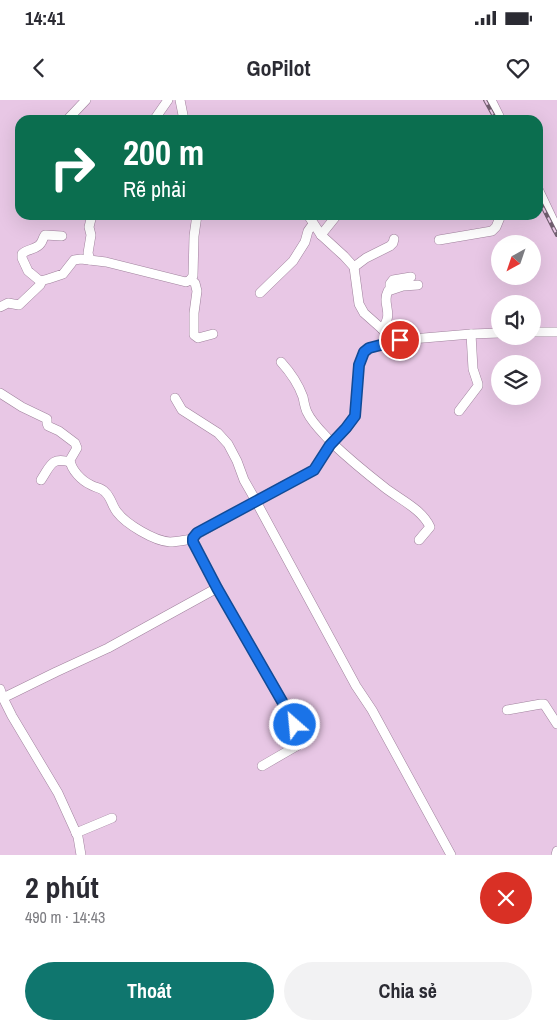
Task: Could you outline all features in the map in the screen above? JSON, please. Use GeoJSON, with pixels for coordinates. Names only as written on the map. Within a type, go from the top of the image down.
{"type":"FeatureCollection","features":[{"type":"Feature","properties":{"kind":"street"},"geometry":{"type":"LineString","coordinates":[[72,115],[86,100]]}},
{"type":"Feature","properties":{"kind":"street"},"geometry":{"type":"LineString","coordinates":[[158,115],[168,100]]}},
{"type":"Feature","properties":{"kind":"street"},"geometry":{"type":"LineString","coordinates":[[180,100],[183,115]]}},
{"type":"Feature","properties":{"kind":"street"},"geometry":{"type":"LineString","coordinates":[[490,100],[498,115]]}},
{"type":"Feature","properties":{"kind":"street"},"geometry":{"type":"LineString","coordinates":[[543,211],[557,229]]}},
{"type":"Feature","properties":{"kind":"street"},"geometry":{"type":"LineString","coordinates":[[90,260],[88,253],[91,220]]}},
{"type":"Feature","properties":{"kind":"street"},"geometry":{"type":"LineString","coordinates":[[0,307],[8,303],[19,305],[42,281],[62,274],[74,260],[81,259],[106,262],[186,282],[193,276],[196,220]]}},
{"type":"Feature","properties":{"kind":"street"},"geometry":{"type":"LineString","coordinates":[[311,220],[321,235],[354,267],[362,309],[382,329],[400,340]]}},
{"type":"Feature","properties":{"kind":"street"},"geometry":{"type":"LineString","coordinates":[[321,235],[334,220]]}},
{"type":"Feature","properties":{"kind":"street"},"geometry":{"type":"LineString","coordinates":[[439,240],[492,231],[499,220]]}},
{"type":"Feature","properties":{"kind":"street"},"geometry":{"type":"LineString","coordinates":[[260,293],[293,261],[305,242],[308,231],[313,224]]}},
{"type":"Feature","properties":{"kind":"street"},"geometry":{"type":"LineString","coordinates":[[42,281],[38,280],[28,271],[22,254],[25,250],[42,243],[43,237],[46,235],[62,236]]}},
{"type":"Feature","properties":{"kind":"street"},"geometry":{"type":"LineString","coordinates":[[354,267],[366,258],[392,245],[394,239]]}},
{"type":"Feature","properties":{"kind":"street"},"geometry":{"type":"LineString","coordinates":[[382,329],[388,318],[386,294],[390,289],[390,284],[393,280],[411,277]]}},
{"type":"Feature","properties":{"kind":"street"},"geometry":{"type":"LineString","coordinates":[[190,280],[195,283],[197,291],[194,335],[198,338],[213,334]]}},
{"type":"Feature","properties":{"kind":"street"},"geometry":{"type":"LineString","coordinates":[[390,289],[418,285]]}},
{"type":"Feature","properties":{"kind":"street"},"geometry":{"type":"LineString","coordinates":[[541,332],[557,332]]}},
{"type":"Feature","properties":{"kind":"street"},"geometry":{"type":"LineString","coordinates":[[262,766],[302,741],[287,710],[217,588],[193,542],[194,536],[312,471],[317,466],[332,442],[355,416],[359,365],[364,352],[369,348],[400,340],[491,333]]}},
{"type":"Feature","properties":{"kind":"street"},"geometry":{"type":"LineString","coordinates":[[459,411],[478,386],[474,369],[471,334]]}},
{"type":"Feature","properties":{"kind":"street"},"geometry":{"type":"LineString","coordinates":[[281,362],[296,380],[307,414],[332,442],[384,487],[423,516],[430,527],[419,540]]}},
{"type":"Feature","properties":{"kind":"street"},"geometry":{"type":"LineString","coordinates":[[0,393],[22,407],[45,418],[48,426],[59,431],[75,443],[77,448],[70,462]]}},
{"type":"Feature","properties":{"kind":"street"},"geometry":{"type":"LineString","coordinates":[[175,398],[182,410],[218,433],[228,444],[246,484],[451,855]]}},
{"type":"Feature","properties":{"kind":"street"},"geometry":{"type":"LineString","coordinates":[[41,480],[56,460],[70,462],[83,480],[106,492],[118,514],[139,530],[162,541],[170,542],[193,539]]}},
{"type":"Feature","properties":{"kind":"street"},"geometry":{"type":"LineString","coordinates":[[81,855],[81,848],[76,833],[52,782],[20,729],[2,693],[56,672],[108,648],[217,588]]}},
{"type":"Feature","properties":{"kind":"street"},"geometry":{"type":"LineString","coordinates":[[507,710],[544,704],[557,724]]}},
{"type":"Feature","properties":{"kind":"street"},"geometry":{"type":"LineString","coordinates":[[76,833],[112,818]]}},
{"type":"Feature","properties":{"kind":"street"},"geometry":{"type":"LineString","coordinates":[[556,855],[557,851]]}},
{"type":"Feature","properties":{"kind":"railway"},"geometry":{"type":"LineString","coordinates":[[485,100],[493,115]]}},
{"type":"Feature","properties":{"kind":"railway"},"geometry":{"type":"LineString","coordinates":[[543,208],[557,235]]}},
{"type":"Feature","properties":{"kind":"route"},"geometry":{"type":"LineString","coordinates":[[295,725],[217,588],[193,542],[193,538],[197,533],[314,470],[330,445],[355,416],[359,365],[364,352],[369,348],[400,340]]}}]}
